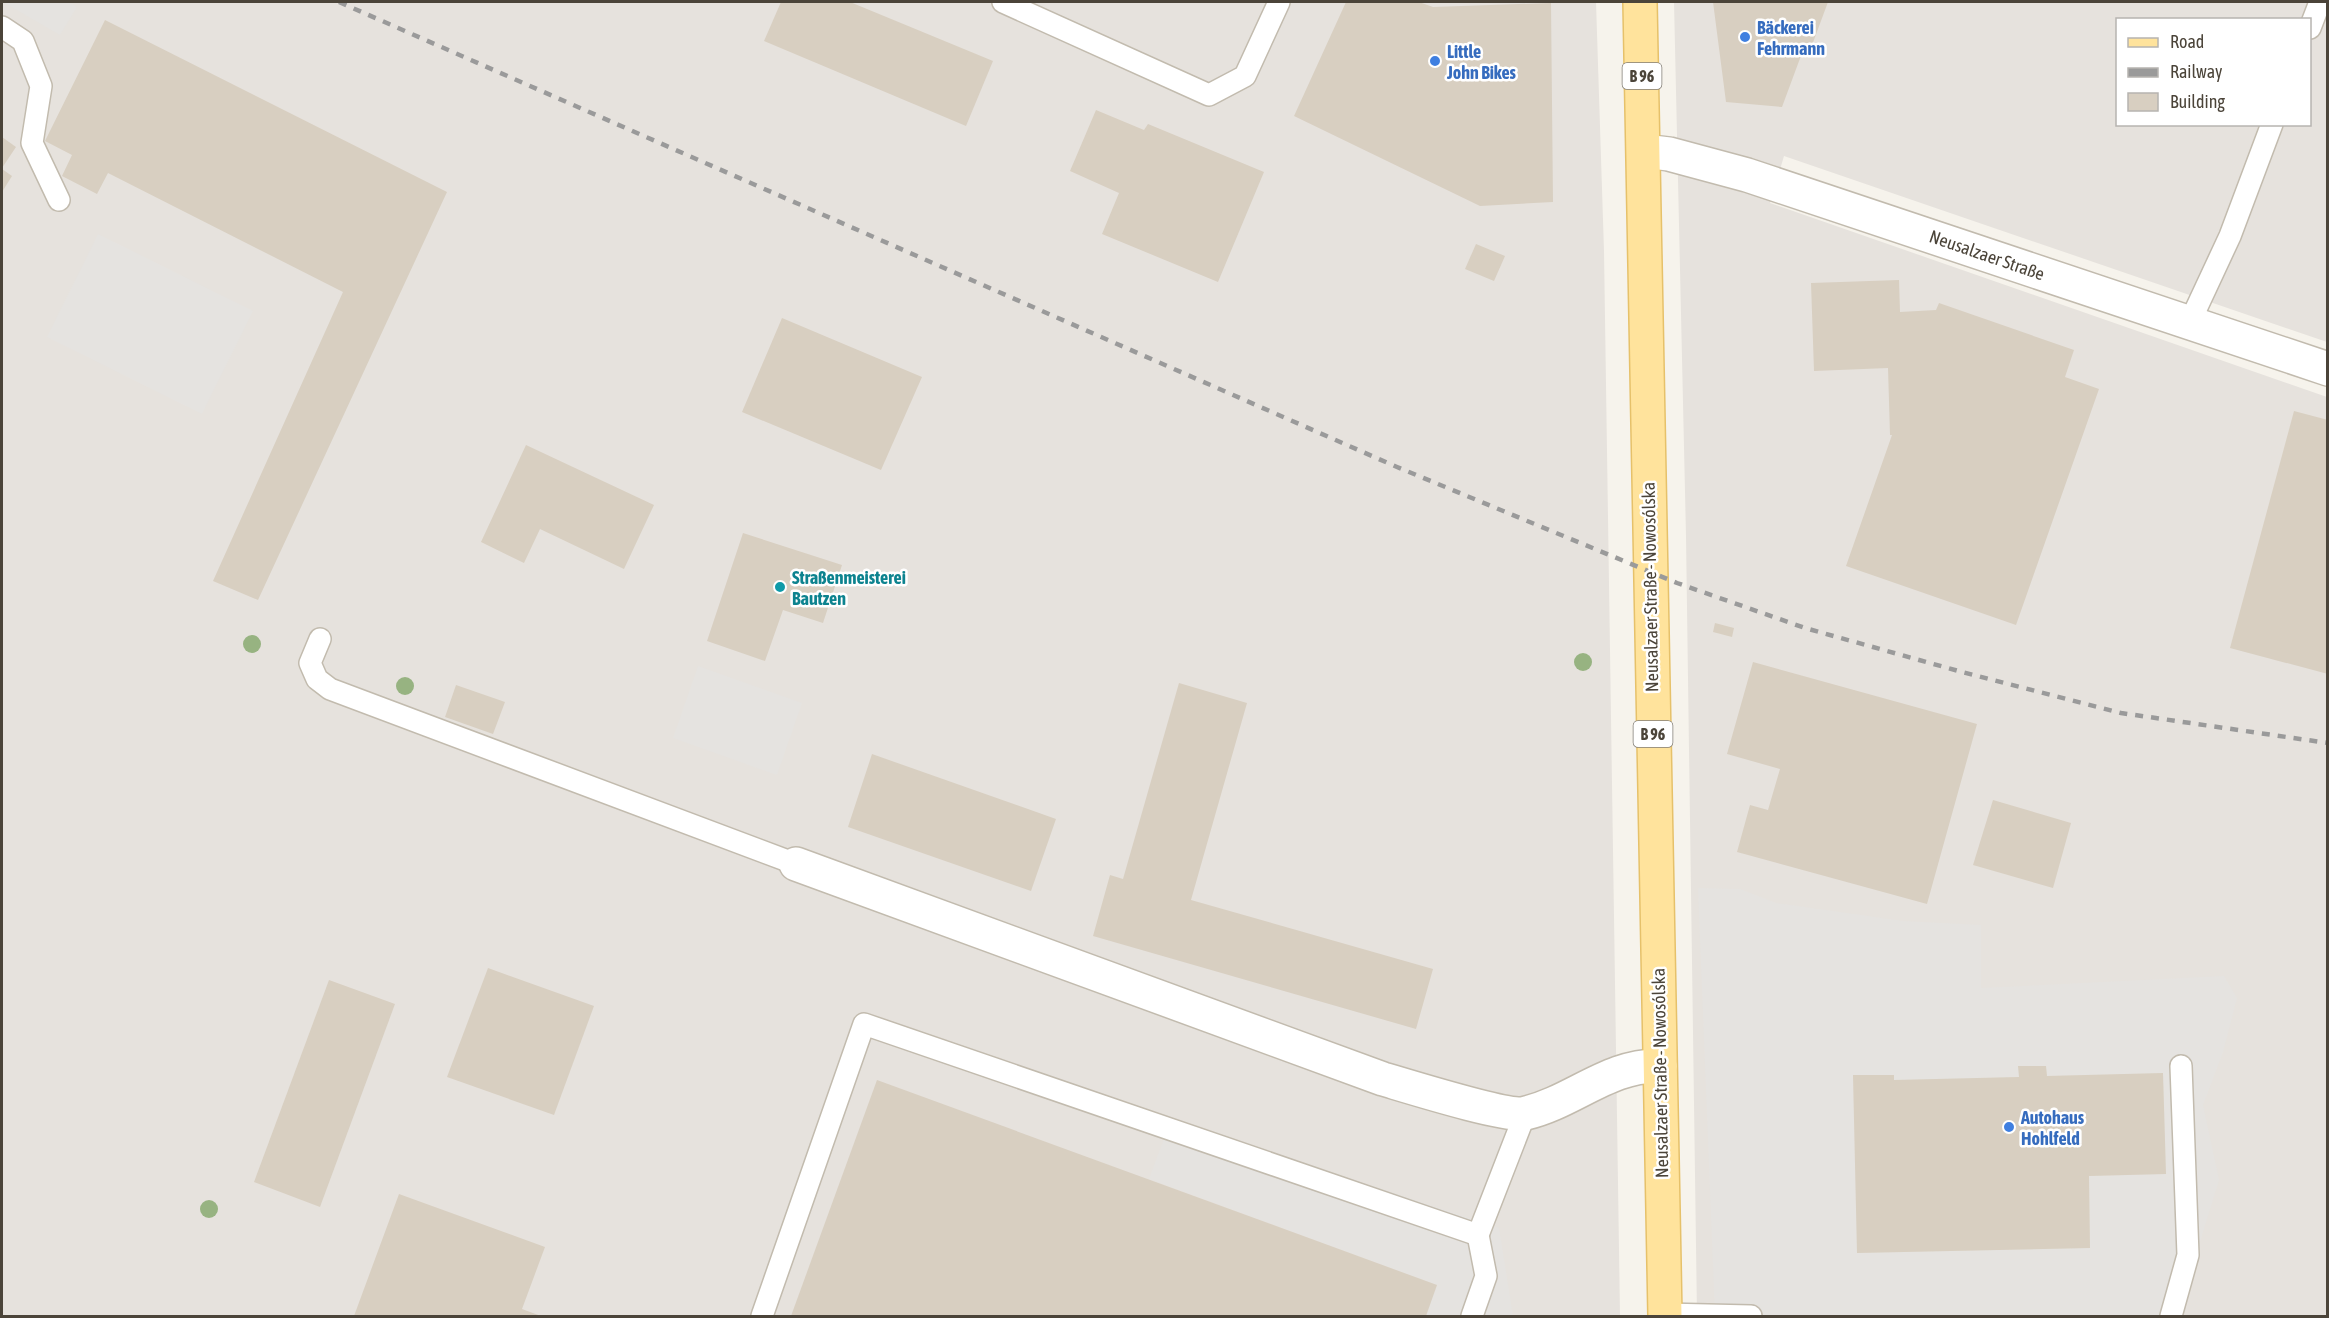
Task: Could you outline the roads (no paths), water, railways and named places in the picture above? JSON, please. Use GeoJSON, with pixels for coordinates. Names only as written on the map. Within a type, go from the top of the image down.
{"type":"FeatureCollection","features":[{"type":"Feature","properties":{"kind":"main road","name":"Neusalzaer Straße - Nowosólska"},"geometry":{"type":"LineString","coordinates":[[1640,2],[1649,572],[1665,1315]]}},
{"type":"Feature","properties":{"kind":"street","name":"Neusalzaer Straße"},"geometry":{"type":"LineString","coordinates":[[1644,151],[1669,154],[1748,175],[2328,369]]}},
{"type":"Feature","properties":{"kind":"street"},"geometry":{"type":"LineString","coordinates":[[796,864],[1383,1079],[1458,1100],[1525,1114],[1630,1067],[1660,1066]]}},
{"type":"Feature","properties":{"kind":"lane"},"geometry":{"type":"LineString","coordinates":[[1003,2],[1209,95],[1245,76],[1279,2]]}},
{"type":"Feature","properties":{"kind":"lane"},"geometry":{"type":"LineString","coordinates":[[2311,25],[2320,2]]}},
{"type":"Feature","properties":{"kind":"lane"},"geometry":{"type":"LineString","coordinates":[[2,27],[23,41],[41,86],[32,143],[60,200]]}},
{"type":"Feature","properties":{"kind":"lane"},"geometry":{"type":"LineString","coordinates":[[2189,324],[2230,236],[2271,126]]}},
{"type":"Feature","properties":{"kind":"lane"},"geometry":{"type":"LineString","coordinates":[[320,639],[310,663],[317,679],[330,689],[796,864]]}},
{"type":"Feature","properties":{"kind":"lane"},"geometry":{"type":"LineString","coordinates":[[762,1317],[864,1024],[1478,1235]]}},
{"type":"Feature","properties":{"kind":"lane"},"geometry":{"type":"LineString","coordinates":[[2171,1317],[2188,1255],[2181,1066]]}},
{"type":"Feature","properties":{"kind":"lane"},"geometry":{"type":"LineString","coordinates":[[1472,1317],[1486,1276],[1478,1235],[1525,1114]]}},
{"type":"Feature","properties":{"kind":"lane"},"geometry":{"type":"LineString","coordinates":[[1665,1315],[1751,1317]]}},
{"type":"Feature","properties":{"kind":"railway"},"geometry":{"type":"LineString","coordinates":[[339,2],[1397,467],[1677,583],[1805,628],[2121,713],[2328,743]]}},
{"type":"Feature","properties":{"kind":"place","name":"Bäckerei Fehrmann"},"geometry":{"type":"Point","coordinates":[1745,37]}},
{"type":"Feature","properties":{"kind":"place","name":"Little John Bikes"},"geometry":{"type":"Point","coordinates":[1435,61]}},
{"type":"Feature","properties":{"kind":"place","name":"Straßenmeisterei Bautzen"},"geometry":{"type":"Point","coordinates":[780,587]}},
{"type":"Feature","properties":{"kind":"place","name":"Autohaus Hohlfeld"},"geometry":{"type":"Point","coordinates":[2009,1127]}}]}
